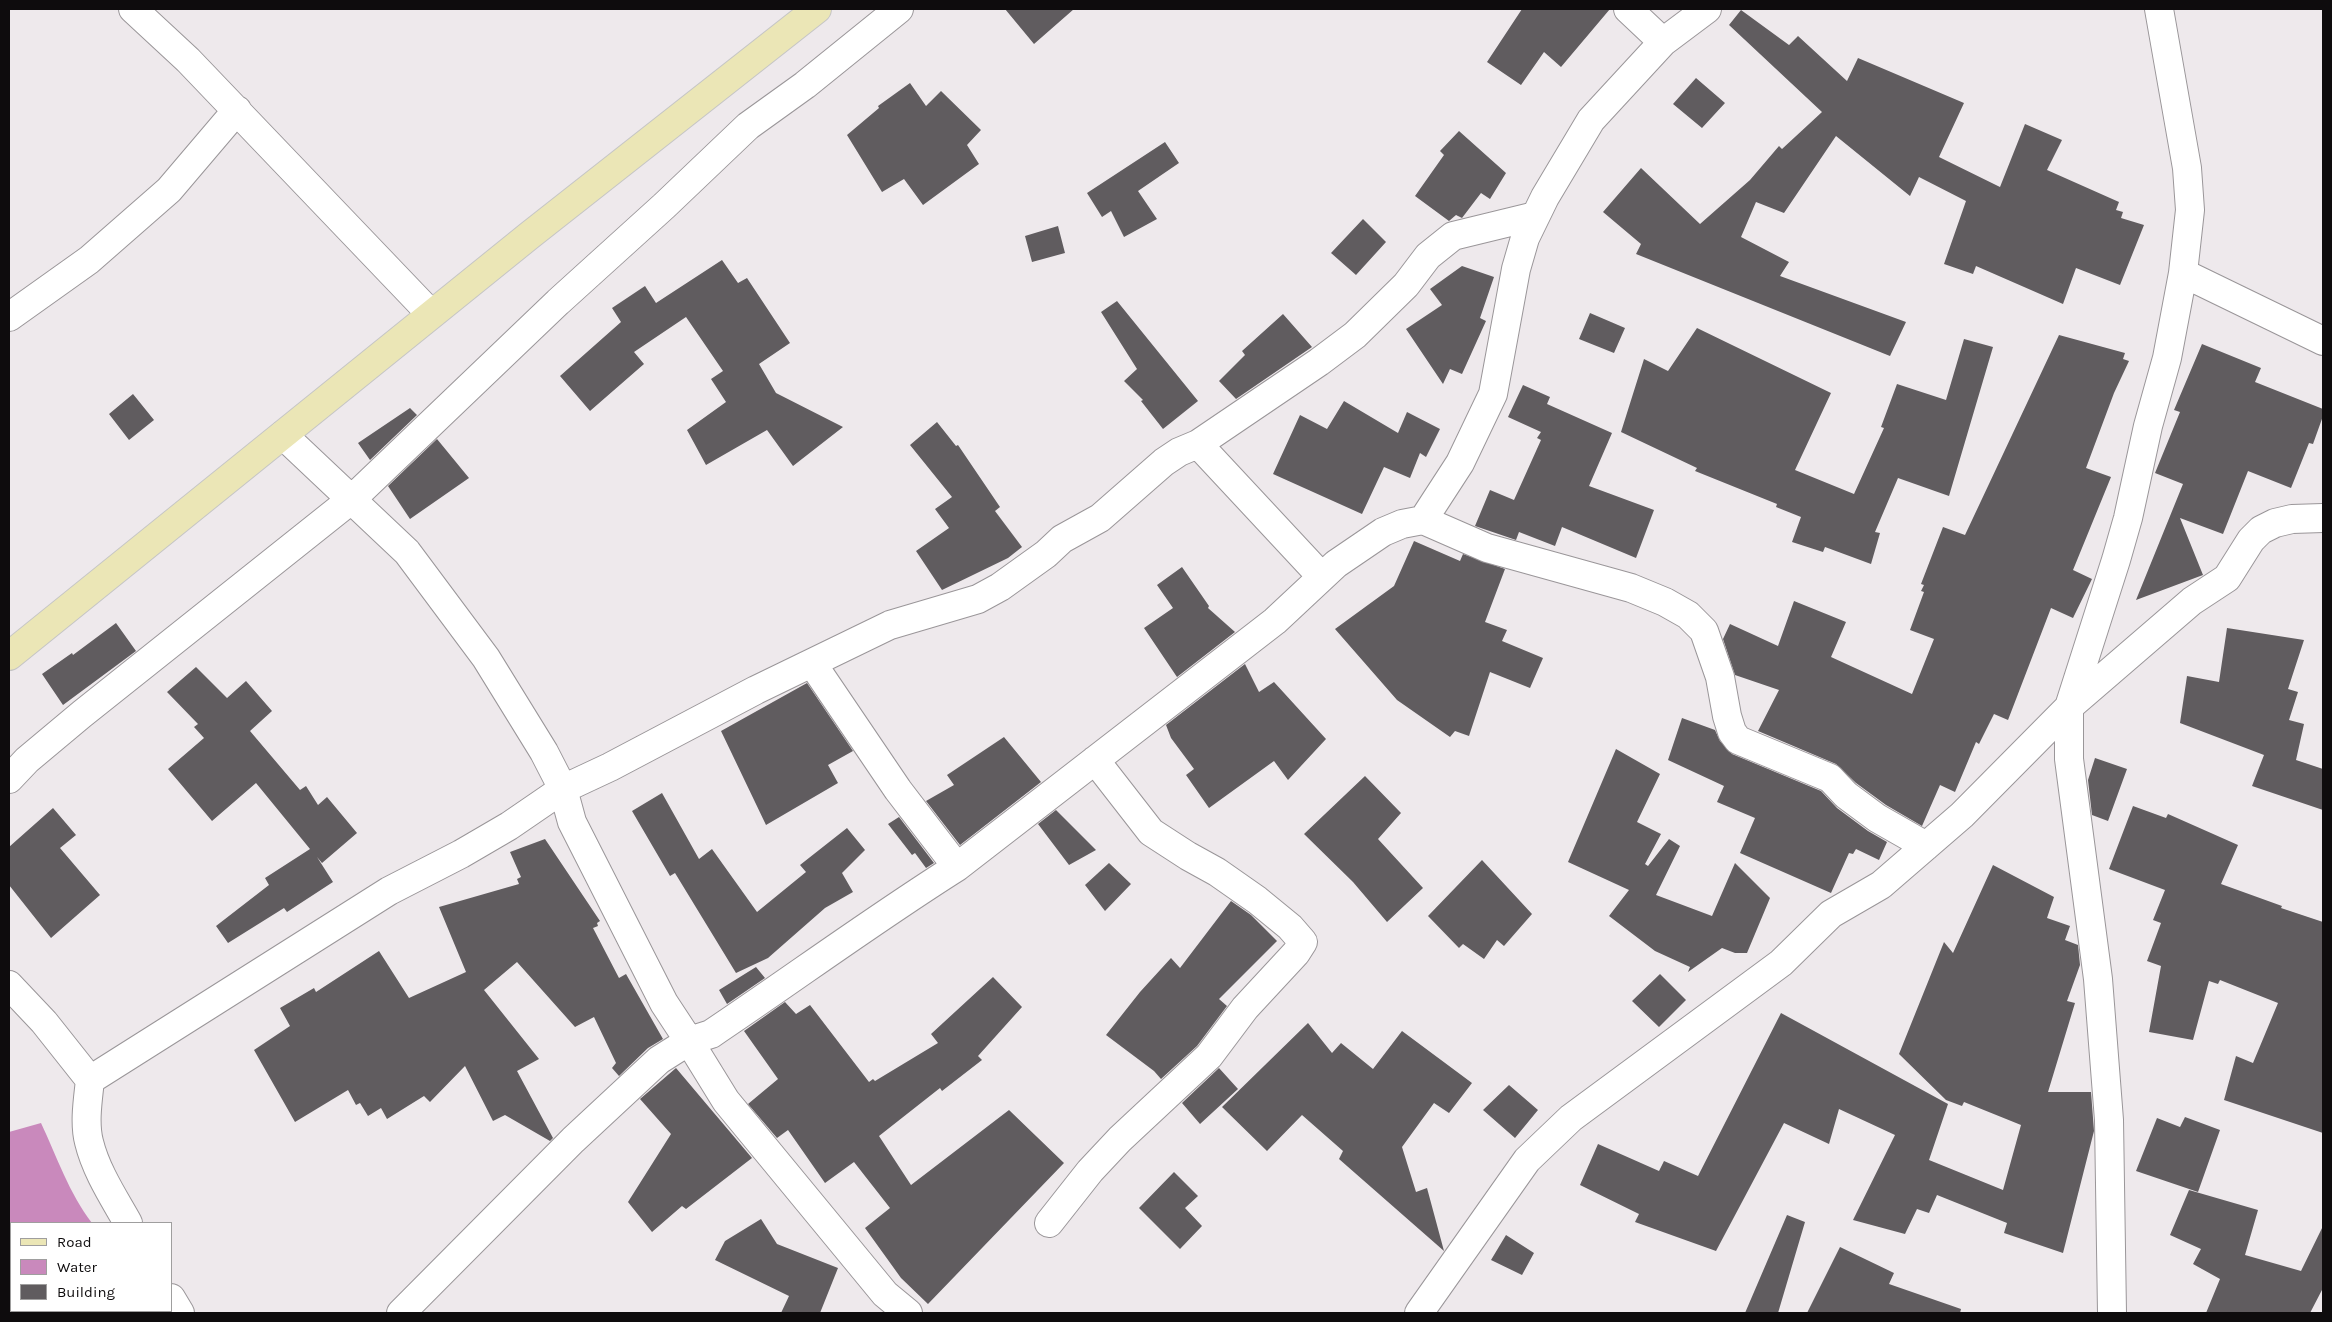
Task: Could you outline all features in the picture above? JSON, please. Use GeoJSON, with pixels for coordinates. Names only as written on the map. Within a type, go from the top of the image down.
{"type":"FeatureCollection","features":[{"type":"Feature","properties":{"kind":"main road"},"geometry":{"type":"LineString","coordinates":[[9,656],[431,314],[817,9]]}},
{"type":"Feature","properties":{"kind":"street"},"geometry":{"type":"LineString","coordinates":[[134,9],[237,110],[431,314]]}},
{"type":"Feature","properties":{"kind":"street"},"geometry":{"type":"LineString","coordinates":[[9,779],[27,760],[96,702],[352,499],[558,302],[664,206],[748,126],[805,85],[899,9]]}},
{"type":"Feature","properties":{"kind":"street"},"geometry":{"type":"LineString","coordinates":[[1628,9],[1663,42]]}},
{"type":"Feature","properties":{"kind":"street"},"geometry":{"type":"LineString","coordinates":[[1423,520],[1460,463],[1494,394],[1516,269],[1525,238],[1535,216],[1591,120],[1663,42],[1707,9]]}},
{"type":"Feature","properties":{"kind":"street"},"geometry":{"type":"LineString","coordinates":[[2112,1313],[2109,1120],[2098,979],[2069,759],[2069,707],[2125,527],[2167,358],[2183,272],[2190,210],[2187,168],[2159,9]]}},
{"type":"Feature","properties":{"kind":"street"},"geometry":{"type":"LineString","coordinates":[[9,317],[89,260],[169,190],[237,110]]}},
{"type":"Feature","properties":{"kind":"street"},"geometry":{"type":"LineString","coordinates":[[90,1080],[389,891],[461,854],[509,826],[563,789],[812,663],[890,626],[978,599],[993,591],[1025,570],[1062,539],[1100,518],[1164,462],[1179,452],[1198,444],[1319,362],[1355,335],[1406,285],[1428,256],[1453,236],[1535,216]]}},
{"type":"Feature","properties":{"kind":"street"},"geometry":{"type":"LineString","coordinates":[[2183,272],[2323,341]]}},
{"type":"Feature","properties":{"kind":"street"},"geometry":{"type":"LineString","coordinates":[[283,435],[330,482],[352,499],[407,552],[486,658],[544,752],[563,789],[572,822],[664,1003],[726,1102],[883,1303],[908,1313]]}},
{"type":"Feature","properties":{"kind":"street"},"geometry":{"type":"LineString","coordinates":[[1198,444],[1321,576]]}},
{"type":"Feature","properties":{"kind":"street"},"geometry":{"type":"LineString","coordinates":[[1419,1313],[1527,1160],[1571,1118],[1781,964],[1832,914],[1881,885],[1970,808],[2069,707],[2192,602],[2227,578],[2251,540],[2261,530],[2275,522],[2292,519],[2323,518]]}},
{"type":"Feature","properties":{"kind":"street"},"geometry":{"type":"LineString","coordinates":[[402,1313],[573,1140],[659,1060],[689,1041],[711,1034],[838,948],[891,909],[957,867],[1275,621],[1321,576],[1383,532],[1402,524],[1423,520],[1487,548],[1631,588],[1665,602],[1688,615],[1704,631],[1720,677],[1727,716],[1732,732],[1738,740],[1830,778],[1851,799],[1881,821],[1926,846]]}},
{"type":"Feature","properties":{"kind":"street"},"geometry":{"type":"LineString","coordinates":[[812,663],[898,790],[957,867]]}},
{"type":"Feature","properties":{"kind":"street"},"geometry":{"type":"LineString","coordinates":[[1049,1222],[1090,1171],[1120,1138],[1210,1056],[1245,1008],[1296,953],[1303,942],[1290,927],[1257,900],[1218,872],[1188,856],[1151,832],[1095,760]]}},
{"type":"Feature","properties":{"kind":"street"},"geometry":{"type":"LineString","coordinates":[[9,985],[44,1022],[90,1080],[88,1105],[89,1141],[102,1176],[127,1222]]}},
{"type":"Feature","properties":{"kind":"street"},"geometry":{"type":"LineString","coordinates":[[172,1300],[180,1313]]}},
{"type":"Feature","properties":{"kind":"water"},"geometry":{"type":"Polygon","coordinates":[[[41,1123],[70,1187],[91,1222],[10,1222],[10,1312],[142,1313],[9,1313],[9,1132],[41,1123]]]}},
{"type":"Feature","properties":{"kind":"building"},"geometry":{"type":"Polygon","coordinates":[[[1005,9],[1074,9],[1034,44],[1005,9]]]}},
{"type":"Feature","properties":{"kind":"building"},"geometry":{"type":"Polygon","coordinates":[[[1522,9],[1610,9],[1561,67],[1544,52],[1521,85],[1487,62],[1522,9]]]}},
{"type":"Feature","properties":{"kind":"building"},"geometry":{"type":"Polygon","coordinates":[[[1741,10],[1789,45],[1798,36],[1847,81],[1858,58],[1964,103],[1939,157],[2000,187],[2025,124],[2062,140],[2047,170],[2119,202],[2116,210],[2123,212],[2121,218],[2144,225],[2120,285],[2076,268],[2063,304],[1976,266],[1973,274],[1944,264],[1966,201],[1919,177],[1910,196],[1836,136],[1784,213],[1756,202],[1741,237],[1789,262],[1780,276],[1906,322],[1890,356],[1636,254],[1641,244],[1603,212],[1641,168],[1700,224],[1750,180],[1779,146],[1782,149],[1822,112],[1729,25],[1741,10]]]}},
{"type":"Feature","properties":{"kind":"building"},"geometry":{"type":"Polygon","coordinates":[[[1696,78],[1725,103],[1702,128],[1673,104],[1696,78]]]}},
{"type":"Feature","properties":{"kind":"building"},"geometry":{"type":"Polygon","coordinates":[[[910,83],[926,106],[941,91],[981,130],[967,145],[979,164],[923,205],[904,179],[882,192],[847,135],[879,108],[878,106],[910,83]]]}},
{"type":"Feature","properties":{"kind":"building"},"geometry":{"type":"Polygon","coordinates":[[[1459,131],[1506,173],[1490,199],[1481,193],[1462,218],[1456,215],[1449,221],[1415,196],[1444,155],[1440,151],[1459,131]]]}},
{"type":"Feature","properties":{"kind":"building"},"geometry":{"type":"Polygon","coordinates":[[[1165,142],[1179,163],[1138,191],[1157,219],[1124,237],[1111,211],[1102,217],[1087,193],[1165,142]]]}},
{"type":"Feature","properties":{"kind":"building"},"geometry":{"type":"Polygon","coordinates":[[[1363,219],[1386,242],[1356,275],[1331,253],[1363,219]]]}},
{"type":"Feature","properties":{"kind":"building"},"geometry":{"type":"Polygon","coordinates":[[[1058,226],[1065,253],[1032,262],[1025,236],[1058,226]]]}},
{"type":"Feature","properties":{"kind":"building"},"geometry":{"type":"Polygon","coordinates":[[[722,260],[738,283],[747,278],[790,343],[759,364],[776,393],[843,427],[793,466],[767,430],[706,465],[687,430],[726,402],[711,379],[723,371],[686,317],[634,352],[644,364],[590,411],[560,376],[621,322],[612,308],[645,286],[656,303],[722,260]]]}},
{"type":"Feature","properties":{"kind":"building"},"geometry":{"type":"Polygon","coordinates":[[[1462,266],[1494,277],[1480,318],[1486,321],[1462,374],[1450,369],[1443,384],[1406,329],[1442,305],[1430,289],[1462,266]]]}},
{"type":"Feature","properties":{"kind":"building"},"geometry":{"type":"Polygon","coordinates":[[[1117,301],[1198,401],[1163,429],[1141,401],[1143,400],[1124,381],[1137,369],[1101,312],[1117,301]]]}},
{"type":"Feature","properties":{"kind":"building"},"geometry":{"type":"Polygon","coordinates":[[[1590,313],[1625,328],[1614,353],[1579,339],[1590,313]]]}},
{"type":"Feature","properties":{"kind":"building"},"geometry":{"type":"Polygon","coordinates":[[[1283,314],[1312,347],[1236,399],[1219,381],[1245,355],[1242,351],[1283,314]]]}},
{"type":"Feature","properties":{"kind":"building"},"geometry":{"type":"Polygon","coordinates":[[[1697,328],[1831,393],[1795,470],[1854,494],[1884,428],[1881,427],[1897,384],[1946,400],[1964,339],[1993,347],[1949,496],[1898,478],[1875,532],[1880,533],[1871,564],[1825,547],[1823,552],[1792,542],[1801,517],[1776,507],[1777,504],[1695,471],[1697,468],[1621,432],[1644,359],[1668,371],[1697,328]]]}},
{"type":"Feature","properties":{"kind":"building"},"geometry":{"type":"Polygon","coordinates":[[[2059,335],[2125,353],[2123,359],[2129,361],[2114,393],[2086,468],[2111,477],[2073,570],[2092,579],[2073,618],[2051,608],[2008,720],[1994,714],[1979,744],[1976,742],[1955,792],[1940,785],[1922,826],[1886,805],[1856,783],[1836,764],[1758,731],[1779,690],[1735,675],[1723,639],[1730,624],[1778,646],[1794,601],[1846,622],[1831,657],[1912,694],[1934,639],[1910,630],[1924,592],[1921,591],[1924,585],[1921,584],[1943,527],[1965,535],[2059,335]]]}},
{"type":"Feature","properties":{"kind":"building"},"geometry":{"type":"Polygon","coordinates":[[[2202,344],[2261,368],[2255,382],[2323,409],[2323,416],[2313,444],[2309,443],[2291,488],[2248,471],[2223,534],[2180,518],[2203,575],[2136,600],[2183,484],[2155,473],[2180,412],[2174,410],[2202,344]]]}},
{"type":"Feature","properties":{"kind":"building"},"geometry":{"type":"Polygon","coordinates":[[[1523,385],[1550,397],[1547,404],[1612,433],[1589,486],[1654,510],[1636,558],[1562,527],[1555,546],[1519,532],[1516,540],[1475,526],[1490,490],[1514,500],[1541,440],[1537,438],[1541,432],[1508,417],[1523,385]]]}},
{"type":"Feature","properties":{"kind":"building"},"geometry":{"type":"Polygon","coordinates":[[[133,394],[154,420],[129,440],[109,414],[133,394]]]}},
{"type":"Feature","properties":{"kind":"building"},"geometry":{"type":"Polygon","coordinates":[[[1344,401],[1398,433],[1407,412],[1440,429],[1426,457],[1420,453],[1410,478],[1384,467],[1362,514],[1273,474],[1300,415],[1327,429],[1344,401]]]}},
{"type":"Feature","properties":{"kind":"building"},"geometry":{"type":"Polygon","coordinates":[[[410,408],[417,415],[370,460],[358,443],[410,408]]]}},
{"type":"Feature","properties":{"kind":"building"},"geometry":{"type":"Polygon","coordinates":[[[937,422],[956,446],[958,445],[1000,507],[995,511],[1022,547],[1008,558],[942,590],[916,551],[949,528],[935,509],[952,497],[910,445],[937,422]]]}},
{"type":"Feature","properties":{"kind":"building"},"geometry":{"type":"Polygon","coordinates":[[[437,439],[469,478],[410,519],[388,486],[437,439]]]}},
{"type":"Feature","properties":{"kind":"building"},"geometry":{"type":"Polygon","coordinates":[[[1414,541],[1460,561],[1463,554],[1505,569],[1485,622],[1507,630],[1502,641],[1543,658],[1530,688],[1490,672],[1469,736],[1455,731],[1450,737],[1397,700],[1335,629],[1394,586],[1414,541]]]}},
{"type":"Feature","properties":{"kind":"building"},"geometry":{"type":"Polygon","coordinates":[[[1182,567],[1209,606],[1208,608],[1235,632],[1177,677],[1144,628],[1173,608],[1157,585],[1182,567]]]}},
{"type":"Feature","properties":{"kind":"building"},"geometry":{"type":"Polygon","coordinates":[[[116,623],[136,651],[63,705],[42,674],[72,653],[73,655],[116,623]]]}},
{"type":"Feature","properties":{"kind":"building"},"geometry":{"type":"Polygon","coordinates":[[[2227,628],[2304,640],[2288,689],[2298,692],[2289,720],[2304,724],[2296,760],[2323,769],[2323,810],[2252,786],[2264,755],[2180,723],[2187,676],[2219,682],[2227,628]]]}},
{"type":"Feature","properties":{"kind":"building"},"geometry":{"type":"Polygon","coordinates":[[[1245,664],[1259,692],[1274,682],[1326,739],[1288,780],[1274,761],[1209,808],[1186,775],[1194,769],[1171,738],[1166,725],[1245,664]]]}},
{"type":"Feature","properties":{"kind":"building"},"geometry":{"type":"Polygon","coordinates":[[[196,667],[227,698],[246,681],[272,711],[250,731],[300,790],[306,786],[318,805],[327,797],[357,833],[322,863],[317,857],[333,882],[287,912],[284,908],[228,943],[216,926],[269,885],[265,878],[310,849],[256,783],[212,821],[168,769],[204,738],[194,727],[198,724],[167,692],[196,667]]]}},
{"type":"Feature","properties":{"kind":"building"},"geometry":{"type":"Polygon","coordinates":[[[807,683],[853,751],[828,765],[838,783],[766,825],[721,731],[807,683]]]}},
{"type":"Feature","properties":{"kind":"building"},"geometry":{"type":"Polygon","coordinates":[[[1682,718],[1715,730],[1720,741],[1732,754],[1821,791],[1837,808],[1868,831],[1887,842],[1879,860],[1856,849],[1853,854],[1849,853],[1831,893],[1740,853],[1755,818],[1717,802],[1724,786],[1668,760],[1682,718]]]}},
{"type":"Feature","properties":{"kind":"building"},"geometry":{"type":"Polygon","coordinates":[[[1004,737],[1041,782],[960,845],[926,801],[954,785],[947,775],[1004,737]]]}},
{"type":"Feature","properties":{"kind":"building"},"geometry":{"type":"Polygon","coordinates":[[[1616,749],[1660,774],[1637,822],[1661,834],[1645,864],[1648,866],[1669,839],[1680,846],[1656,895],[1712,916],[1735,863],[1770,898],[1747,953],[1735,953],[1722,948],[1688,972],[1690,967],[1655,951],[1609,916],[1629,890],[1568,862],[1616,749]]]}},
{"type":"Feature","properties":{"kind":"building"},"geometry":{"type":"Polygon","coordinates":[[[2095,758],[2127,769],[2108,821],[2092,815],[2088,780],[2095,758]]]}},
{"type":"Feature","properties":{"kind":"building"},"geometry":{"type":"Polygon","coordinates":[[[1365,776],[1401,813],[1378,839],[1423,888],[1387,922],[1353,882],[1304,834],[1365,776]]]}},
{"type":"Feature","properties":{"kind":"building"},"geometry":{"type":"Polygon","coordinates":[[[662,793],[699,859],[712,849],[757,912],[806,872],[800,865],[847,828],[865,850],[842,873],[853,892],[825,908],[768,958],[736,973],[675,873],[670,876],[632,811],[662,793]]]}},
{"type":"Feature","properties":{"kind":"building"},"geometry":{"type":"Polygon","coordinates":[[[2133,806],[2166,818],[2168,814],[2238,845],[2221,884],[2282,906],[2281,908],[2323,922],[2323,1133],[2224,1100],[2236,1056],[2253,1063],[2278,1003],[2220,980],[2218,984],[2209,981],[2193,1040],[2149,1032],[2161,966],[2147,961],[2161,923],[2153,920],[2165,890],[2109,869],[2133,806]]]}},
{"type":"Feature","properties":{"kind":"building"},"geometry":{"type":"Polygon","coordinates":[[[53,808],[76,835],[60,848],[100,895],[51,938],[9,885],[9,847],[53,808]]]}},
{"type":"Feature","properties":{"kind":"building"},"geometry":{"type":"Polygon","coordinates":[[[1056,810],[1096,850],[1069,865],[1038,824],[1056,810]]]}},
{"type":"Feature","properties":{"kind":"building"},"geometry":{"type":"Polygon","coordinates":[[[899,817],[934,863],[926,868],[915,853],[912,855],[888,824],[899,817]]]}},
{"type":"Feature","properties":{"kind":"building"},"geometry":{"type":"Polygon","coordinates":[[[545,839],[600,921],[597,923],[598,926],[593,928],[619,978],[626,974],[663,1039],[648,1048],[619,1076],[612,1068],[616,1063],[594,1017],[575,1027],[517,962],[484,990],[539,1059],[517,1071],[553,1138],[550,1141],[505,1115],[493,1121],[465,1066],[430,1102],[424,1096],[387,1119],[381,1108],[368,1116],[360,1103],[356,1105],[348,1090],[295,1122],[254,1050],[290,1026],[280,1008],[314,988],[316,992],[379,951],[409,998],[466,972],[439,907],[519,884],[517,879],[521,877],[510,852],[545,839]]]}},
{"type":"Feature","properties":{"kind":"building"},"geometry":{"type":"Polygon","coordinates":[[[1482,860],[1532,914],[1504,946],[1497,940],[1484,959],[1463,944],[1459,948],[1428,916],[1482,860]]]}},
{"type":"Feature","properties":{"kind":"building"},"geometry":{"type":"Polygon","coordinates":[[[1109,863],[1131,884],[1105,911],[1085,885],[1109,863]]]}},
{"type":"Feature","properties":{"kind":"building"},"geometry":{"type":"Polygon","coordinates":[[[1993,865],[2054,897],[2047,918],[2070,926],[2065,940],[2078,945],[2080,965],[2067,1001],[2075,1003],[2048,1092],[2091,1092],[2094,1131],[2063,1253],[2004,1233],[2007,1223],[1937,1195],[1929,1213],[1917,1209],[1905,1234],[1853,1220],[1895,1135],[1839,1109],[1829,1144],[1784,1123],[1716,1251],[1635,1222],[1639,1214],[1580,1185],[1598,1144],[1659,1171],[1664,1161],[1698,1176],[1781,1013],[1948,1104],[1929,1160],[2003,1190],[2021,1125],[1964,1102],[1962,1106],[1946,1100],[1899,1054],[1944,942],[1953,953],[1993,865]]]}},
{"type":"Feature","properties":{"kind":"building"},"geometry":{"type":"Polygon","coordinates":[[[1231,901],[1251,915],[1277,941],[1219,999],[1227,1006],[1197,1046],[1161,1079],[1154,1071],[1106,1035],[1140,992],[1171,958],[1180,968],[1231,901]]]}},
{"type":"Feature","properties":{"kind":"building"},"geometry":{"type":"Polygon","coordinates":[[[756,967],[765,978],[727,1004],[719,990],[756,967]]]}},
{"type":"Feature","properties":{"kind":"building"},"geometry":{"type":"Polygon","coordinates":[[[1660,974],[1686,1000],[1659,1027],[1632,1001],[1660,974]]]}},
{"type":"Feature","properties":{"kind":"building"},"geometry":{"type":"Polygon","coordinates":[[[993,977],[1022,1007],[978,1056],[982,1060],[942,1091],[940,1088],[879,1136],[911,1185],[1009,1110],[1064,1163],[928,1304],[901,1278],[865,1228],[890,1208],[854,1162],[825,1183],[788,1130],[777,1138],[748,1104],[778,1079],[744,1031],[785,1002],[796,1014],[810,1005],[869,1082],[873,1079],[875,1081],[938,1043],[931,1034],[993,977]]]}},
{"type":"Feature","properties":{"kind":"building"},"geometry":{"type":"Polygon","coordinates":[[[1308,1023],[1332,1053],[1341,1043],[1373,1069],[1402,1031],[1472,1083],[1449,1113],[1434,1103],[1402,1147],[1416,1192],[1427,1188],[1444,1251],[1339,1159],[1343,1151],[1302,1115],[1267,1151],[1222,1107],[1308,1023]]]}},
{"type":"Feature","properties":{"kind":"building"},"geometry":{"type":"Polygon","coordinates":[[[676,1068],[752,1158],[686,1209],[682,1206],[652,1232],[628,1202],[671,1134],[640,1099],[676,1068]]]}},
{"type":"Feature","properties":{"kind":"building"},"geometry":{"type":"Polygon","coordinates":[[[1219,1068],[1238,1089],[1200,1124],[1182,1103],[1219,1068]]]}},
{"type":"Feature","properties":{"kind":"building"},"geometry":{"type":"Polygon","coordinates":[[[1509,1085],[1538,1110],[1515,1138],[1483,1110],[1509,1085]]]}},
{"type":"Feature","properties":{"kind":"building"},"geometry":{"type":"Polygon","coordinates":[[[2185,1117],[2220,1130],[2198,1192],[2136,1171],[2157,1118],[2180,1127],[2185,1117]]]}},
{"type":"Feature","properties":{"kind":"building"},"geometry":{"type":"Polygon","coordinates":[[[1174,1172],[1198,1196],[1185,1208],[1202,1226],[1180,1249],[1139,1208],[1174,1172]]]}},
{"type":"Feature","properties":{"kind":"building"},"geometry":{"type":"Polygon","coordinates":[[[2189,1190],[2258,1210],[2245,1255],[2301,1271],[2323,1226],[2323,1288],[2310,1313],[2206,1313],[2220,1279],[2193,1264],[2201,1249],[2170,1235],[2189,1190]]]}},
{"type":"Feature","properties":{"kind":"building"},"geometry":{"type":"Polygon","coordinates":[[[1787,1215],[1805,1222],[1778,1313],[1745,1313],[1787,1215]]]}},
{"type":"Feature","properties":{"kind":"building"},"geometry":{"type":"Polygon","coordinates":[[[761,1219],[777,1244],[838,1268],[820,1313],[781,1313],[789,1296],[715,1260],[725,1241],[761,1219]]]}},
{"type":"Feature","properties":{"kind":"building"},"geometry":{"type":"Polygon","coordinates":[[[1506,1235],[1534,1253],[1522,1275],[1491,1260],[1506,1235]]]}},
{"type":"Feature","properties":{"kind":"building"},"geometry":{"type":"Polygon","coordinates":[[[1840,1247],[1894,1273],[1889,1284],[1961,1309],[1960,1313],[1807,1313],[1840,1247]]]}}]}
